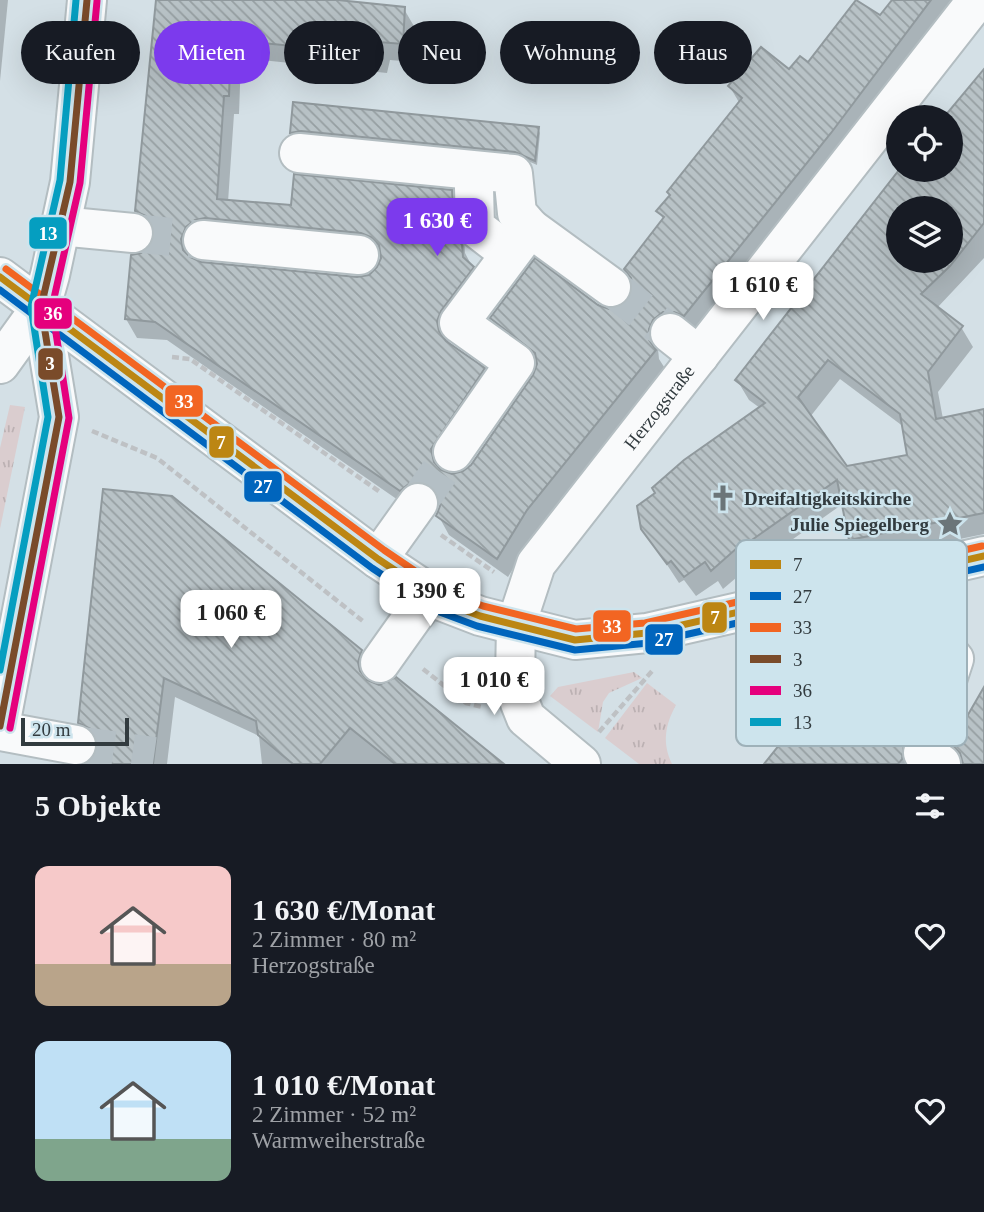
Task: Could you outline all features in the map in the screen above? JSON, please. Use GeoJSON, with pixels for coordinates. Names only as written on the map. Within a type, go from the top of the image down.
{"type":"FeatureCollection","features":[{"type":"Feature","properties":{"kind":"street"},"geometry":{"type":"LineString","coordinates":[[0,726],[59,418],[41,307],[69,182],[87,0]]}},
{"type":"Feature","properties":{"kind":"street","name":"Herzogstraße"},"geometry":{"type":"LineString","coordinates":[[526,718],[515,680],[516,625],[536,564],[685,344],[977,0]]}},
{"type":"Feature","properties":{"kind":"street"},"geometry":{"type":"LineString","coordinates":[[299,153],[513,174],[520,241],[459,323],[515,363],[453,452]]}},
{"type":"Feature","properties":{"kind":"street"},"geometry":{"type":"LineString","coordinates":[[474,188],[475,227],[520,241],[611,287]]}},
{"type":"Feature","properties":{"kind":"street"},"geometry":{"type":"LineString","coordinates":[[60,226],[133,233]]}},
{"type":"Feature","properties":{"kind":"street"},"geometry":{"type":"LineString","coordinates":[[203,240],[359,255]]}},
{"type":"Feature","properties":{"kind":"street"},"geometry":{"type":"LineString","coordinates":[[0,278],[429,594],[480,615],[575,640],[647,632],[736,612]]}},
{"type":"Feature","properties":{"kind":"street"},"geometry":{"type":"LineString","coordinates":[[0,364],[41,307]]}},
{"type":"Feature","properties":{"kind":"street"},"geometry":{"type":"LineString","coordinates":[[379,559],[414,508]]}},
{"type":"Feature","properties":{"kind":"street"},"geometry":{"type":"LineString","coordinates":[[386,654],[429,594]]}},
{"type":"Feature","properties":{"kind":"street"},"geometry":{"type":"LineString","coordinates":[[526,718],[578,762]]}},
{"type":"Feature","properties":{"kind":"street"},"geometry":{"type":"LineString","coordinates":[[0,731],[76,746]]}},
{"type":"Feature","properties":{"kind":"street"},"geometry":{"type":"LineString","coordinates":[[925,746],[923,753],[941,764]]}},
{"type":"Feature","properties":{"kind":"path"},"geometry":{"type":"LineString","coordinates":[[164,353],[190,359],[414,508],[505,579],[516,625]]}},
{"type":"Feature","properties":{"kind":"path"},"geometry":{"type":"LineString","coordinates":[[59,418],[157,458],[386,654],[466,703],[526,718]]}},
{"type":"Feature","properties":{"kind":"path"},"geometry":{"type":"LineString","coordinates":[[578,762],[659,664],[646,666]]}},
{"type":"Feature","properties":{"kind":"green space"},"geometry":{"type":"Polygon","coordinates":[[[10,405],[25,407],[0,529],[0,448],[10,405]]]}},
{"type":"Feature","properties":{"kind":"green space"},"geometry":{"type":"Polygon","coordinates":[[[634,672],[642,678],[609,693],[603,702],[598,732],[550,696],[558,687],[634,672]]]}},
{"type":"Feature","properties":{"kind":"green space"},"geometry":{"type":"Polygon","coordinates":[[[647,683],[676,705],[666,734],[672,764],[639,764],[605,738],[647,683]]]}},
{"type":"Feature","properties":{"kind":"building"},"geometry":{"type":"Polygon","coordinates":[[[156,0],[338,0],[405,7],[404,21],[398,21],[398,44],[384,42],[384,21],[284,21],[284,45],[270,44],[270,21],[154,21],[154,84],[229,84],[229,96],[224,96],[217,199],[291,205],[294,174],[452,190],[455,236],[462,245],[463,257],[474,267],[441,311],[437,321],[439,331],[446,341],[485,368],[431,449],[434,462],[441,470],[452,474],[463,471],[471,465],[533,375],[537,364],[535,353],[490,318],[535,258],[598,305],[609,309],[620,307],[629,299],[633,289],[631,278],[624,269],[664,217],[656,211],[670,195],[667,192],[742,98],[728,86],[752,84],[752,58],[761,47],[789,69],[800,56],[808,62],[856,0],[880,15],[892,0],[931,0],[831,133],[684,316],[663,312],[653,320],[649,329],[649,340],[656,350],[527,510],[497,559],[436,516],[440,506],[438,495],[430,485],[419,481],[410,483],[400,491],[155,322],[125,319],[131,255],[141,253],[150,246],[155,234],[153,225],[146,216],[135,211],[156,0]],[[205,218],[195,220],[186,227],[181,239],[183,250],[201,262],[357,277],[369,275],[381,258],[379,245],[371,237],[361,233],[205,218]]]}},
{"type":"Feature","properties":{"kind":"building"},"geometry":{"type":"Polygon","coordinates":[[[984,69],[984,223],[963,250],[963,196],[886,196],[886,273],[943,273],[921,294],[963,326],[928,372],[936,419],[984,409],[984,513],[849,540],[837,480],[752,540],[736,540],[736,549],[711,571],[705,562],[684,577],[671,561],[667,564],[641,529],[637,506],[655,493],[652,488],[684,460],[765,403],[735,380],[890,182],[963,182],[963,105],[954,105],[984,69]],[[828,360],[798,397],[847,466],[907,455],[900,414],[828,360]]]}},
{"type":"Feature","properties":{"kind":"building"},"geometry":{"type":"Polygon","coordinates":[[[293,102],[539,127],[535,161],[515,152],[301,131],[290,133],[293,102]]]}},
{"type":"Feature","properties":{"kind":"building"},"geometry":{"type":"Polygon","coordinates":[[[103,489],[172,496],[362,650],[358,662],[360,671],[367,680],[379,685],[396,677],[504,764],[395,764],[350,728],[320,764],[293,764],[258,735],[256,721],[164,678],[153,764],[86,764],[93,759],[98,748],[97,738],[91,729],[78,723],[103,489]]]}},
{"type":"Feature","properties":{"kind":"building"},"geometry":{"type":"Polygon","coordinates":[[[984,687],[984,764],[963,764],[960,753],[953,746],[967,746],[967,716],[984,687]]]}},
{"type":"Feature","properties":{"kind":"building"},"geometry":{"type":"Polygon","coordinates":[[[778,746],[904,746],[902,759],[898,764],[764,764],[778,746]]]}},
{"type":"Feature","properties":{"kind":"tunnel"},"geometry":{"type":"LineString","coordinates":[[133,233],[203,240]]}},
{"type":"Feature","properties":{"kind":"tunnel"},"geometry":{"type":"LineString","coordinates":[[611,287],[670,333]]}},
{"type":"Feature","properties":{"kind":"tunnel"},"geometry":{"type":"LineString","coordinates":[[418,503],[453,452]]}},
{"type":"Feature","properties":{"kind":"tunnel"},"geometry":{"type":"LineString","coordinates":[[76,745],[154,756]]}},
{"type":"Feature","properties":{"kind":"transit line","name":"13"},"geometry":{"type":"LineString","coordinates":[[0,670],[48,417],[31,307],[60,180],[76,0]]}},
{"type":"Feature","properties":{"kind":"transit line","name":"3"},"geometry":{"type":"LineString","coordinates":[[0,726],[59,417],[41,307],[70,182],[87,0]]}},
{"type":"Feature","properties":{"kind":"transit line","name":"36"},"geometry":{"type":"LineString","coordinates":[[10,728],[69,418],[52,307],[80,183],[97,1]]}},
{"type":"Feature","properties":{"kind":"transit line","name":"33"},"geometry":{"type":"LineString","coordinates":[[6,269],[384,550],[446,592],[483,606],[576,629],[645,623],[736,602]]}},
{"type":"Feature","properties":{"kind":"transit line","name":"7"},"geometry":{"type":"LineString","coordinates":[[0,277],[378,559],[441,601],[480,616],[575,640],[647,633],[736,613]]}},
{"type":"Feature","properties":{"kind":"transit line","name":"27"},"geometry":{"type":"LineString","coordinates":[[0,290],[372,568],[437,611],[477,626],[575,650],[649,643],[736,623]]}},
{"type":"Feature","properties":{"kind":"transit line","name":"33"},"geometry":{"type":"LineString","coordinates":[[967,549],[982,546]]}},
{"type":"Feature","properties":{"kind":"transit line","name":"7"},"geometry":{"type":"LineString","coordinates":[[967,560],[984,556]]}},
{"type":"Feature","properties":{"kind":"transit line","name":"27"},"geometry":{"type":"LineString","coordinates":[[967,571],[984,567]]}},
{"type":"Feature","properties":{"kind":"place","name":"Dreifaltigkeitskirche"},"geometry":{"type":"Point","coordinates":[723,498]}},
{"type":"Feature","properties":{"kind":"place","name":"Julie Spiegelberg"},"geometry":{"type":"Point","coordinates":[950,524]}}]}
